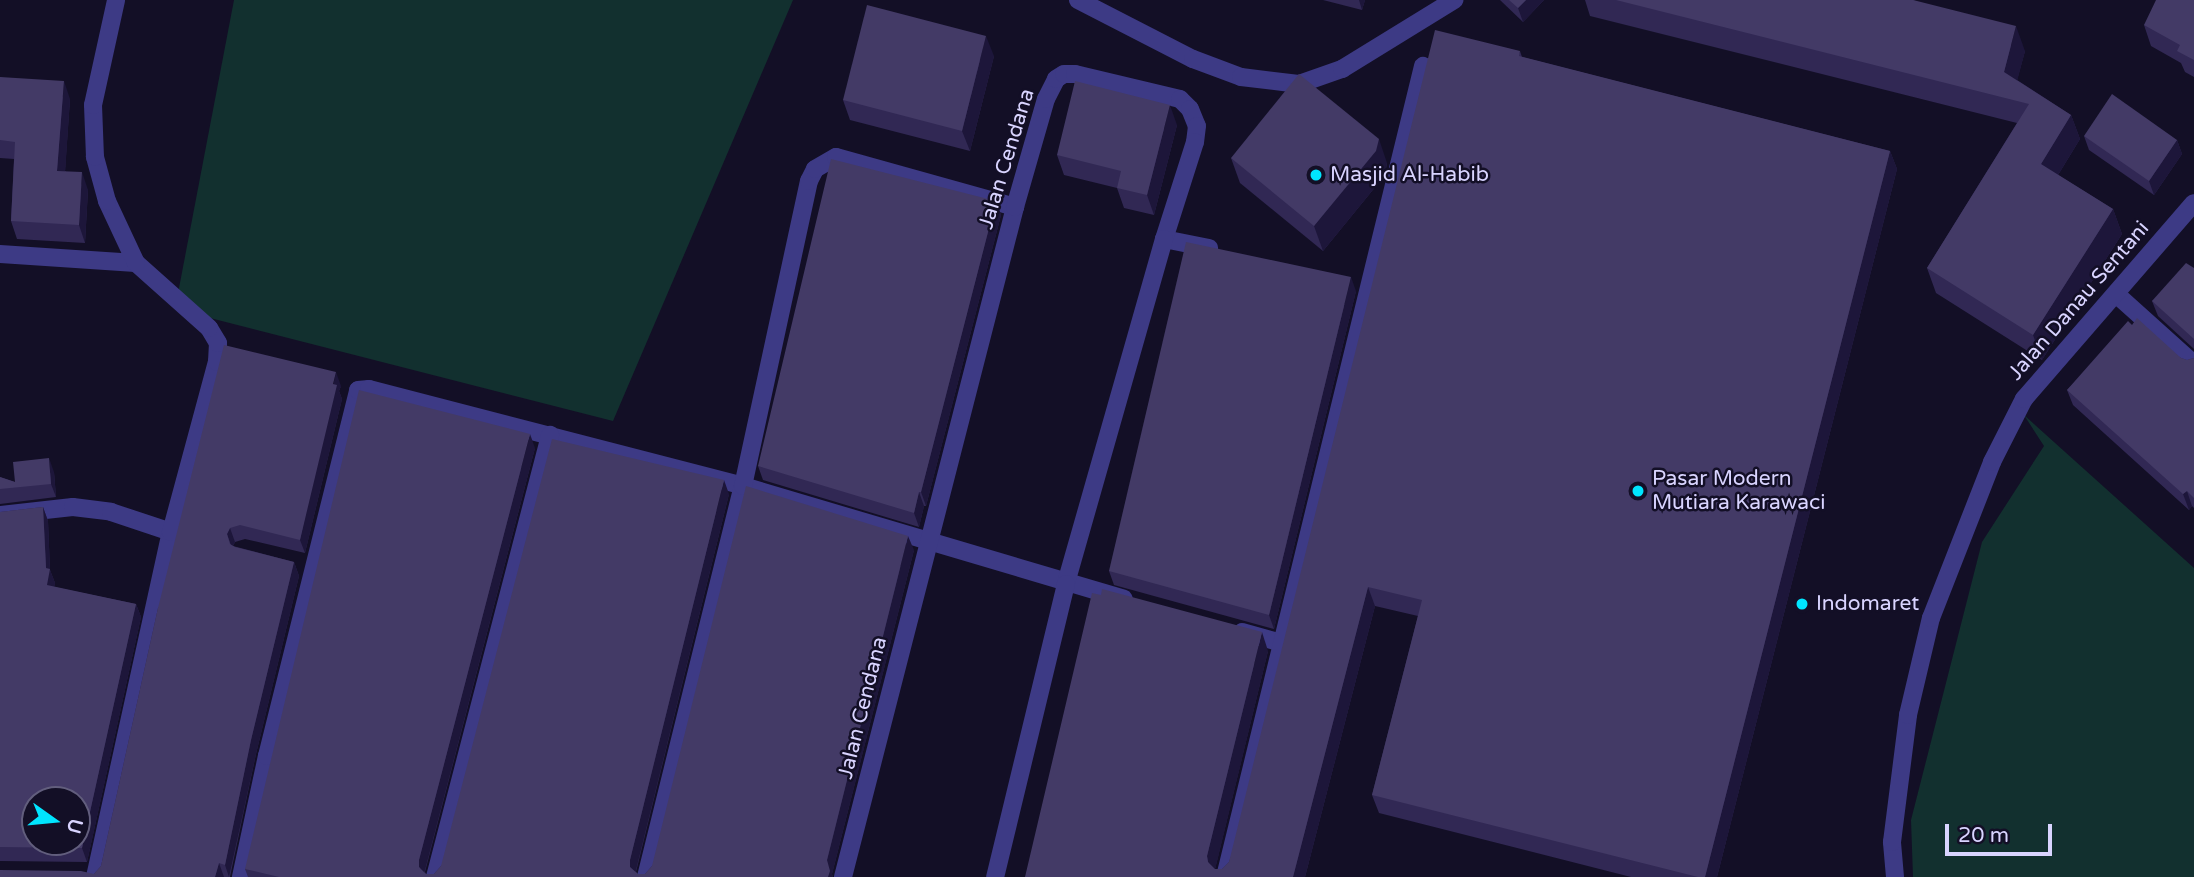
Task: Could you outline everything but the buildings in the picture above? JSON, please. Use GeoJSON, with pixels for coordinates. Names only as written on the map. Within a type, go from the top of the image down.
{"type":"FeatureCollection","features":[{"type":"Feature","properties":{"kind":"street"},"geometry":{"type":"LineString","coordinates":[[91,874],[171,532],[218,362],[218,344],[209,328],[136,263],[107,201],[94,157],[93,105],[116,0]]}},
{"type":"Feature","properties":{"kind":"street"},"geometry":{"type":"LineString","coordinates":[[1078,0],[1193,60],[1241,77],[1299,84],[1342,69],[1454,0]]}},
{"type":"Feature","properties":{"kind":"street"},"geometry":{"type":"LineString","coordinates":[[1225,877],[1282,643],[1364,281],[1423,66]]}},
{"type":"Feature","properties":{"kind":"street","name":"Jalan Cendana"},"geometry":{"type":"LineString","coordinates":[[843,877],[1015,207],[1046,99],[1056,79],[1065,74],[1076,74],[1180,99],[1190,109],[1197,126],[1195,142],[1164,239],[1066,584],[995,877]]}},
{"type":"Feature","properties":{"kind":"street"},"geometry":{"type":"LineString","coordinates":[[646,877],[743,486],[809,181],[815,169],[836,157],[1015,207]]}},
{"type":"Feature","properties":{"kind":"street","name":"Jalan Danau Sentani"},"geometry":{"type":"LineString","coordinates":[[1895,877],[1892,842],[1908,715],[1931,618],[1967,520],[2024,399],[2194,203]]}},
{"type":"Feature","properties":{"kind":"street"},"geometry":{"type":"LineString","coordinates":[[1164,239],[1228,252]]}},
{"type":"Feature","properties":{"kind":"street"},"geometry":{"type":"LineString","coordinates":[[0,254],[136,263]]}},
{"type":"Feature","properties":{"kind":"street"},"geometry":{"type":"LineString","coordinates":[[2116,294],[2194,363]]}},
{"type":"Feature","properties":{"kind":"street"},"geometry":{"type":"LineString","coordinates":[[242,877],[307,566],[358,390],[369,389],[743,486],[1142,605]]}},
{"type":"Feature","properties":{"kind":"street"},"geometry":{"type":"LineString","coordinates":[[435,877],[550,435]]}},
{"type":"Feature","properties":{"kind":"street"},"geometry":{"type":"LineString","coordinates":[[0,515],[73,507],[111,512],[171,532]]}},
{"type":"Feature","properties":{"kind":"street"},"geometry":{"type":"LineString","coordinates":[[1219,625],[1282,643]]}},
{"type":"Feature","properties":{"kind":"green space"},"geometry":{"type":"Polygon","coordinates":[[[234,0],[793,0],[613,421],[175,309],[234,0]]]}},
{"type":"Feature","properties":{"kind":"green space"},"geometry":{"type":"Polygon","coordinates":[[[2024,415],[2194,568],[2194,877],[1913,877],[1911,820],[1982,542],[2044,446],[2024,415]]]}},
{"type":"Feature","properties":{"kind":"place","name":"Masjid Al-Habib"},"geometry":{"type":"Point","coordinates":[1316,175]}},
{"type":"Feature","properties":{"kind":"place","name":"Pasar Modern Mutiara Karawaci"},"geometry":{"type":"Point","coordinates":[1638,491]}},
{"type":"Feature","properties":{"kind":"place","name":"Indomaret"},"geometry":{"type":"Point","coordinates":[1802,604]}}]}
